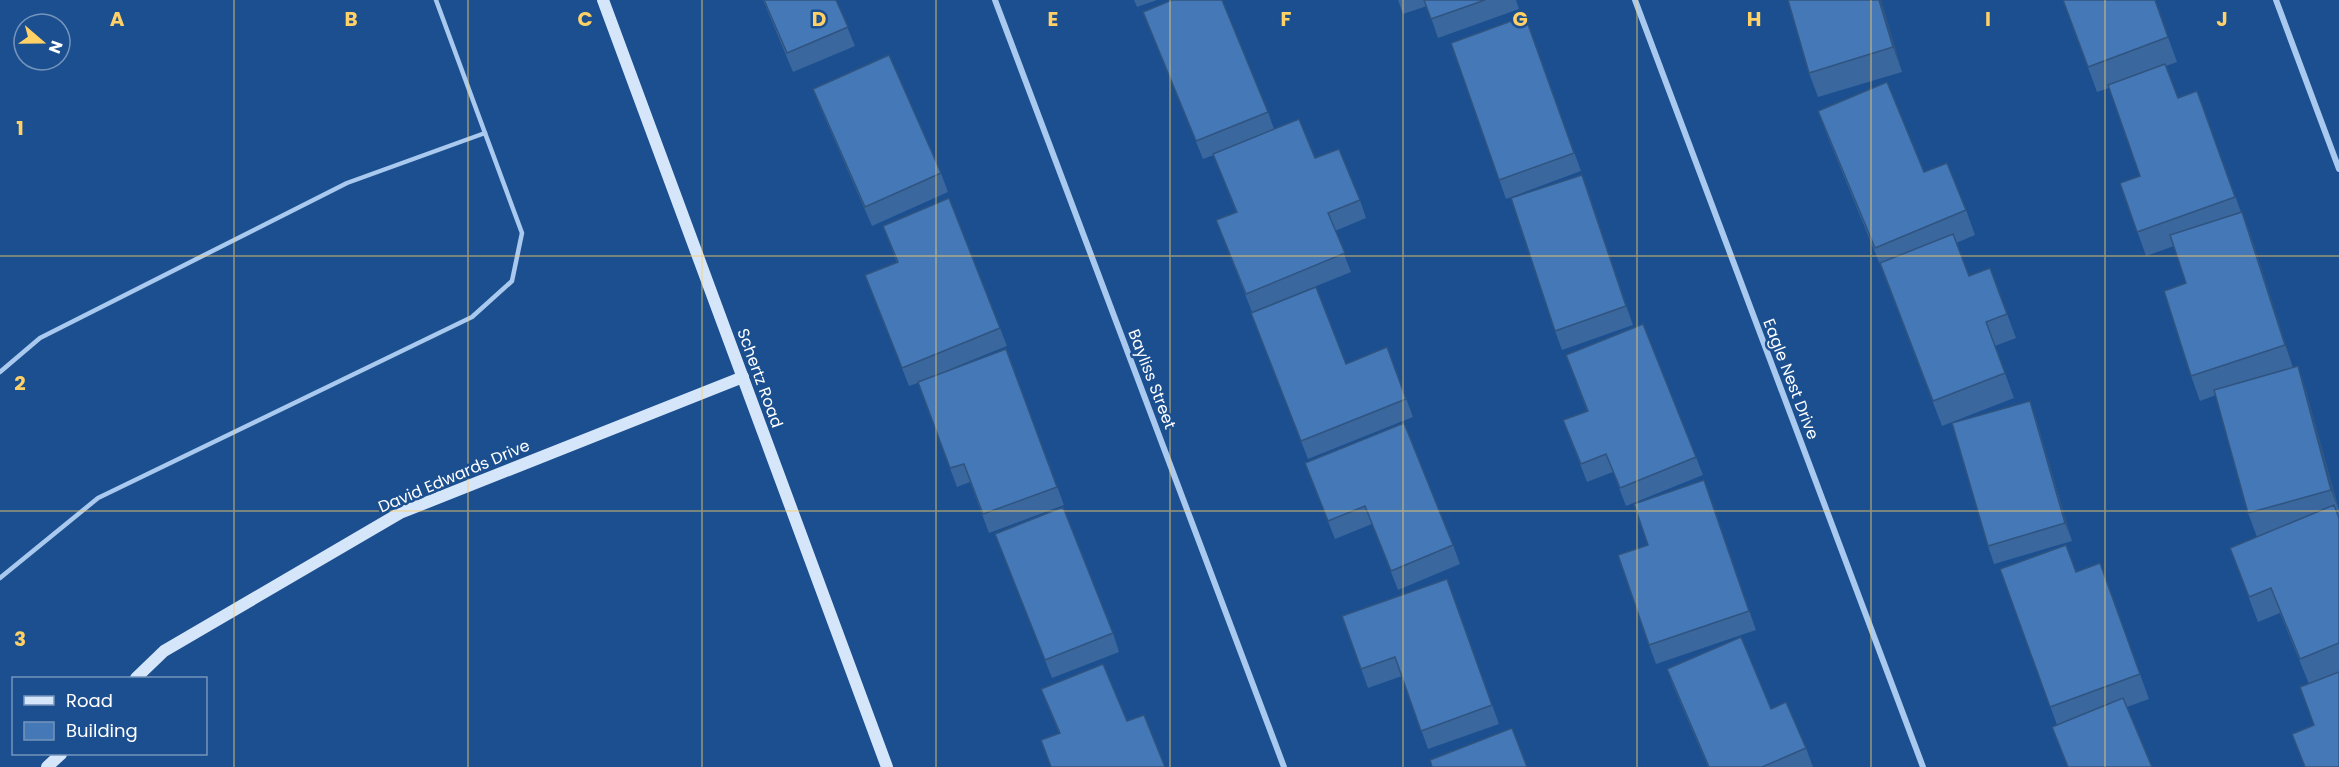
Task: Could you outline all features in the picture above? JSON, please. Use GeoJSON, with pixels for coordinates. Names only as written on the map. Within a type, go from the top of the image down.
{"type":"FeatureCollection","features":[{"type":"Feature","properties":{"kind":"street","name":"Schertz Road"},"geometry":{"type":"LineString","coordinates":[[603,0],[887,767]]}},
{"type":"Feature","properties":{"kind":"street","name":"Bayliss Street"},"geometry":{"type":"LineString","coordinates":[[995,0],[1284,767]]}},
{"type":"Feature","properties":{"kind":"street","name":"Eagle Nest Drive"},"geometry":{"type":"LineString","coordinates":[[1635,0],[1923,767]]}},
{"type":"Feature","properties":{"kind":"street"},"geometry":{"type":"LineString","coordinates":[[2276,0],[2339,169]]}},
{"type":"Feature","properties":{"kind":"street","name":"David Edwards Drive"},"geometry":{"type":"LineString","coordinates":[[137,677],[164,651],[400,513],[743,377]]}},
{"type":"Feature","properties":{"kind":"street"},"geometry":{"type":"LineString","coordinates":[[47,767],[59,755]]}},
{"type":"Feature","properties":{"kind":"lane"},"geometry":{"type":"LineString","coordinates":[[0,578],[98,498],[472,317],[512,281],[522,233],[436,0]]}},
{"type":"Feature","properties":{"kind":"lane"},"geometry":{"type":"LineString","coordinates":[[0,372],[40,338],[347,183],[485,133]]}},
{"type":"Feature","properties":{"kind":"building"},"geometry":{"type":"Polygon","coordinates":[[[764,0],[836,0],[848,27],[787,53],[764,0]]]}},
{"type":"Feature","properties":{"kind":"building"},"geometry":{"type":"Polygon","coordinates":[[[1172,0],[1222,0],[1268,112],[1196,141],[1143,12],[1172,0]]]}},
{"type":"Feature","properties":{"kind":"building"},"geometry":{"type":"Polygon","coordinates":[[[1424,0],[1485,0],[1431,19],[1424,0]]]}},
{"type":"Feature","properties":{"kind":"building"},"geometry":{"type":"Polygon","coordinates":[[[1788,0],[1879,0],[1893,47],[1809,73],[1788,0]]]}},
{"type":"Feature","properties":{"kind":"building"},"geometry":{"type":"Polygon","coordinates":[[[2063,0],[2155,0],[2168,37],[2088,67],[2063,0]]]}},
{"type":"Feature","properties":{"kind":"building"},"geometry":{"type":"Polygon","coordinates":[[[1525,16],[1574,153],[1499,180],[1451,43],[1525,16]]]}},
{"type":"Feature","properties":{"kind":"building"},"geometry":{"type":"Polygon","coordinates":[[[889,55],[941,173],[865,207],[813,89],[889,55]]]}},
{"type":"Feature","properties":{"kind":"building"},"geometry":{"type":"Polygon","coordinates":[[[2165,64],[2178,98],[2197,91],[2235,197],[2137,232],[2120,183],[2140,176],[2108,85],[2165,64]]]}},
{"type":"Feature","properties":{"kind":"building"},"geometry":{"type":"Polygon","coordinates":[[[1887,82],[1924,172],[1947,163],[1966,210],[1875,248],[1818,111],[1887,82]]]}},
{"type":"Feature","properties":{"kind":"building"},"geometry":{"type":"Polygon","coordinates":[[[1299,119],[1315,158],[1339,149],[1360,200],[1328,213],[1345,253],[1246,294],[1216,220],[1237,212],[1213,154],[1299,119]]]}},
{"type":"Feature","properties":{"kind":"building"},"geometry":{"type":"Polygon","coordinates":[[[1582,175],[1626,306],[1555,331],[1511,198],[1582,175]]]}},
{"type":"Feature","properties":{"kind":"building"},"geometry":{"type":"Polygon","coordinates":[[[949,198],[1000,328],[902,368],[865,275],[898,262],[883,226],[949,198]]]}},
{"type":"Feature","properties":{"kind":"building"},"geometry":{"type":"Polygon","coordinates":[[[2242,212],[2285,345],[2191,376],[2164,291],[2186,283],[2170,235],[2242,212]]]}},
{"type":"Feature","properties":{"kind":"building"},"geometry":{"type":"Polygon","coordinates":[[[1953,234],[1969,276],[1990,268],[2007,314],[1986,322],[2005,373],[1933,401],[1880,263],[1953,234]]]}},
{"type":"Feature","properties":{"kind":"building"},"geometry":{"type":"Polygon","coordinates":[[[1316,287],[1346,364],[1387,347],[1406,399],[1301,441],[1251,313],[1316,287]]]}},
{"type":"Feature","properties":{"kind":"building"},"geometry":{"type":"Polygon","coordinates":[[[1643,324],[1696,457],[1620,488],[1606,454],[1581,464],[1563,420],[1588,411],[1566,355],[1643,324]]]}},
{"type":"Feature","properties":{"kind":"building"},"geometry":{"type":"Polygon","coordinates":[[[1006,349],[1057,487],[983,514],[964,464],[950,468],[918,382],[1006,349]]]}},
{"type":"Feature","properties":{"kind":"building"},"geometry":{"type":"Polygon","coordinates":[[[2298,366],[2331,490],[2248,513],[2214,390],[2298,366]]]}},
{"type":"Feature","properties":{"kind":"building"},"geometry":{"type":"Polygon","coordinates":[[[2030,401],[2065,523],[1988,546],[1952,423],[2030,401]]]}},
{"type":"Feature","properties":{"kind":"building"},"geometry":{"type":"Polygon","coordinates":[[[1404,423],[1453,545],[1391,571],[1365,506],[1328,521],[1305,463],[1404,423]]]}},
{"type":"Feature","properties":{"kind":"building"},"geometry":{"type":"Polygon","coordinates":[[[1704,480],[1749,611],[1649,645],[1618,555],[1648,545],[1634,504],[1704,480]]]}},
{"type":"Feature","properties":{"kind":"building"},"geometry":{"type":"Polygon","coordinates":[[[2334,505],[2339,518],[2339,643],[2300,659],[2271,588],[2249,597],[2230,548],[2334,505]]]}},
{"type":"Feature","properties":{"kind":"building"},"geometry":{"type":"Polygon","coordinates":[[[1063,507],[1113,633],[1045,660],[995,534],[1063,507]]]}},
{"type":"Feature","properties":{"kind":"building"},"geometry":{"type":"Polygon","coordinates":[[[2066,545],[2076,572],[2100,563],[2140,674],[2050,707],[2000,569],[2066,545]]]}},
{"type":"Feature","properties":{"kind":"building"},"geometry":{"type":"Polygon","coordinates":[[[1447,579],[1492,705],[1421,731],[1395,657],[1361,669],[1342,616],[1447,579]]]}},
{"type":"Feature","properties":{"kind":"building"},"geometry":{"type":"Polygon","coordinates":[[[1741,637],[1771,709],[1786,702],[1806,748],[1762,767],[1709,767],[1667,669],[1741,637]]]}},
{"type":"Feature","properties":{"kind":"building"},"geometry":{"type":"Polygon","coordinates":[[[1103,664],[1127,721],[1144,715],[1165,767],[1051,767],[1041,740],[1060,733],[1041,689],[1103,664]]]}},
{"type":"Feature","properties":{"kind":"building"},"geometry":{"type":"Polygon","coordinates":[[[2339,672],[2339,767],[2305,767],[2292,734],[2314,725],[2300,687],[2339,672]]]}},
{"type":"Feature","properties":{"kind":"building"},"geometry":{"type":"Polygon","coordinates":[[[2123,698],[2152,767],[2068,767],[2052,727],[2123,698]]]}},
{"type":"Feature","properties":{"kind":"building"},"geometry":{"type":"Polygon","coordinates":[[[1512,728],[1527,767],[1432,767],[1430,760],[1512,728]]]}}]}
